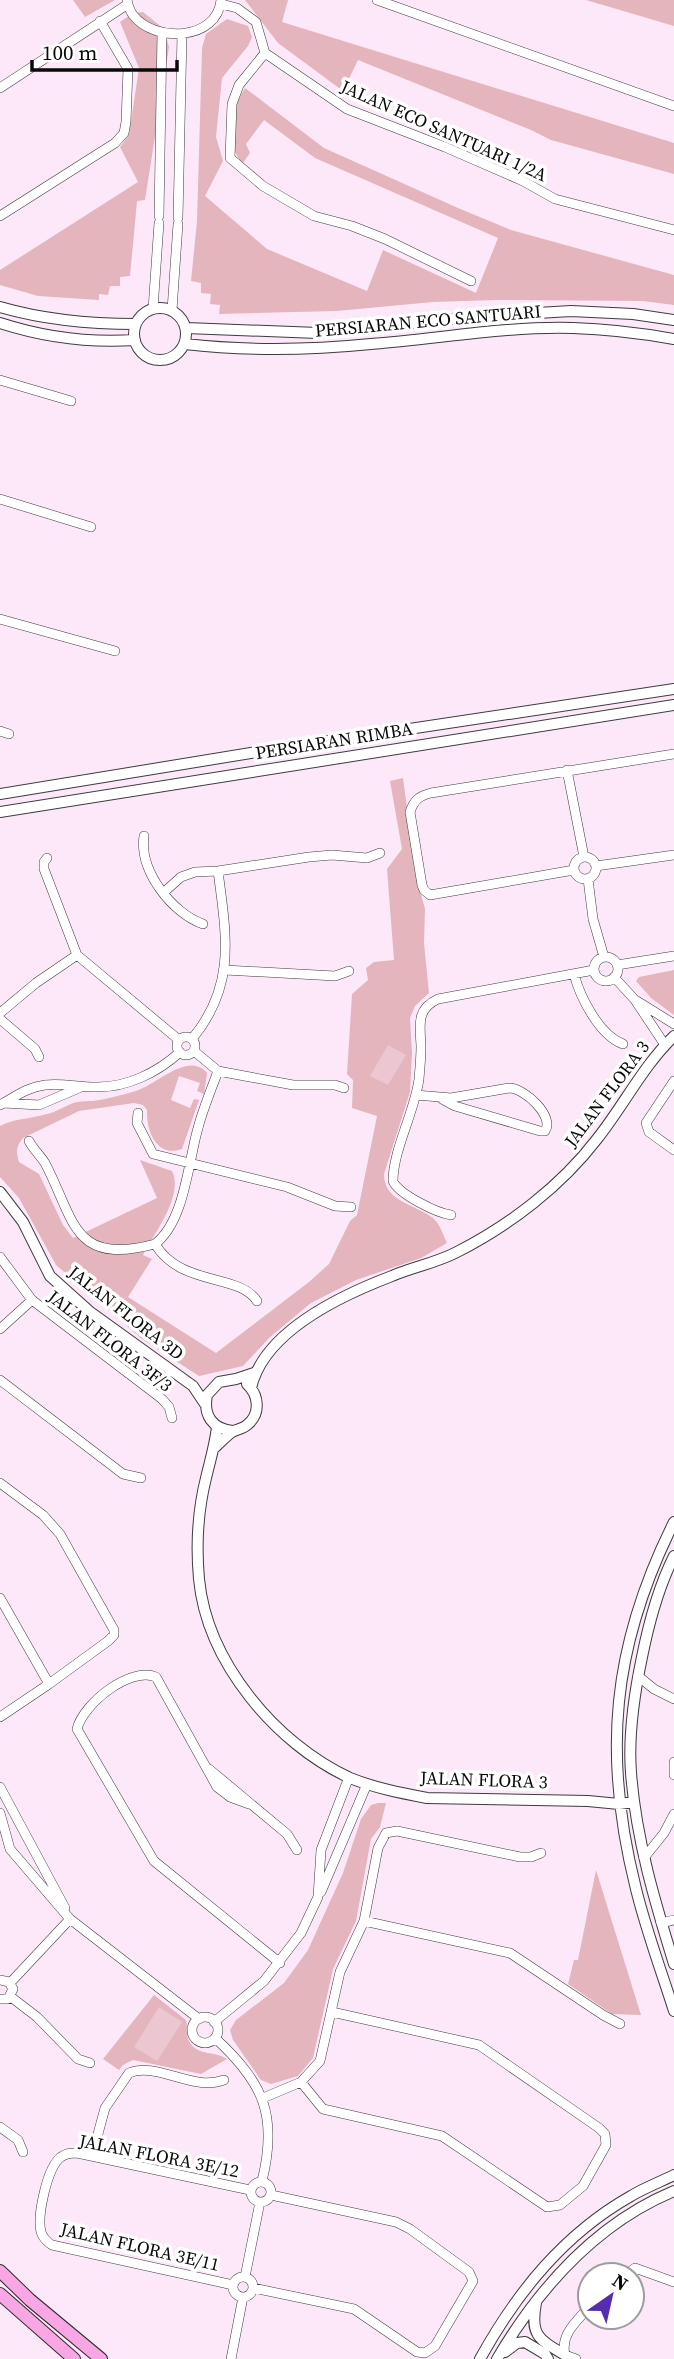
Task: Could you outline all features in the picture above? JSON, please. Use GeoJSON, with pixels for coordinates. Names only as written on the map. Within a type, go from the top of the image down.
{"type":"FeatureCollection","features":[{"type":"Feature","properties":{"kind":"main road"},"geometry":{"type":"LineString","coordinates":[[0,2271],[30,2300],[101,2359]]}},
{"type":"Feature","properties":{"kind":"main road"},"geometry":{"type":"LineString","coordinates":[[0,2294],[74,2359]]}},
{"type":"Feature","properties":{"kind":"street"},"geometry":{"type":"LineString","coordinates":[[377,0],[674,106]]}},
{"type":"Feature","properties":{"kind":"street"},"geometry":{"type":"LineString","coordinates":[[0,88],[127,2],[132,15],[162,33],[182,34],[197,30],[237,8]]}},
{"type":"Feature","properties":{"kind":"street"},"geometry":{"type":"LineString","coordinates":[[212,20],[221,2],[237,8],[256,22],[265,53],[239,85],[232,104],[228,145],[230,158],[263,186],[296,207],[314,216],[352,226],[385,239],[471,281]]}},
{"type":"Feature","properties":{"kind":"street"},"geometry":{"type":"LineString","coordinates":[[0,216],[115,144],[124,133],[128,69],[100,21]]}},
{"type":"Feature","properties":{"kind":"street"},"geometry":{"type":"LineString","coordinates":[[153,309],[160,200],[162,33]]}},
{"type":"Feature","properties":{"kind":"street"},"geometry":{"type":"LineString","coordinates":[[172,310],[179,201],[182,34]]}},
{"type":"Feature","properties":{"kind":"street","name":"JALAN ECO SANTUARI 1/2A"},"geometry":{"type":"LineString","coordinates":[[265,53],[347,109],[500,172],[555,199],[674,230]]}},
{"type":"Feature","properties":{"kind":"street"},"geometry":{"type":"LineString","coordinates":[[160,200],[179,201]]}},
{"type":"Feature","properties":{"kind":"street"},"geometry":{"type":"LineString","coordinates":[[0,306],[57,320],[87,324],[136,324]]}},
{"type":"Feature","properties":{"kind":"street"},"geometry":{"type":"LineString","coordinates":[[153,309],[172,310],[186,328],[185,344],[174,356],[158,360],[143,354],[135,340],[136,324],[140,317],[153,309]]}},
{"type":"Feature","properties":{"kind":"street","name":"PERSIARAN ECO SANTUARI"},"geometry":{"type":"LineString","coordinates":[[186,328],[317,333],[471,317],[571,311],[633,314],[674,320]]}},
{"type":"Feature","properties":{"kind":"street"},"geometry":{"type":"LineString","coordinates":[[0,323],[55,337],[135,340]]}},
{"type":"Feature","properties":{"kind":"street","name":"PERSIARAN ECO SANTUARI"},"geometry":{"type":"LineString","coordinates":[[185,344],[247,348],[318,348],[472,333],[571,327],[631,331],[674,339]]}},
{"type":"Feature","properties":{"kind":"street"},"geometry":{"type":"LineString","coordinates":[[0,380],[71,401]]}},
{"type":"Feature","properties":{"kind":"street"},"geometry":{"type":"LineString","coordinates":[[0,499],[91,527]]}},
{"type":"Feature","properties":{"kind":"street"},"geometry":{"type":"LineString","coordinates":[[0,619],[116,651]]}},
{"type":"Feature","properties":{"kind":"street","name":"PERSIARAN RIMBA"},"geometry":{"type":"LineString","coordinates":[[0,794],[674,689]]}},
{"type":"Feature","properties":{"kind":"street","name":"PERSIARAN RIMBA"},"geometry":{"type":"LineString","coordinates":[[0,812],[674,705]]}},
{"type":"Feature","properties":{"kind":"street"},"geometry":{"type":"LineString","coordinates":[[574,870],[430,895],[422,885],[410,812],[416,799],[420,797],[674,754]]}},
{"type":"Feature","properties":{"kind":"street"},"geometry":{"type":"LineString","coordinates":[[567,770],[584,857]]}},
{"type":"Feature","properties":{"kind":"street"},"geometry":{"type":"LineString","coordinates":[[144,836],[143,847],[152,874],[163,893],[183,912],[203,924]]}},
{"type":"Feature","properties":{"kind":"street"},"geometry":{"type":"LineString","coordinates":[[163,893],[188,874],[309,856],[367,858],[380,853]]}},
{"type":"Feature","properties":{"kind":"street"},"geometry":{"type":"LineString","coordinates":[[596,866],[674,855]]}},
{"type":"Feature","properties":{"kind":"street"},"geometry":{"type":"LineString","coordinates":[[584,857],[592,860],[596,866],[594,874],[588,879],[578,877],[574,870],[577,860],[584,857]]}},
{"type":"Feature","properties":{"kind":"street"},"geometry":{"type":"LineString","coordinates":[[47,858],[44,869],[77,955],[179,1040]]}},
{"type":"Feature","properties":{"kind":"street"},"geometry":{"type":"LineString","coordinates":[[192,1039],[212,1009],[225,970],[226,930],[218,871]]}},
{"type":"Feature","properties":{"kind":"street"},"geometry":{"type":"LineString","coordinates":[[588,879],[593,919],[604,957]]}},
{"type":"Feature","properties":{"kind":"street"},"geometry":{"type":"LineString","coordinates":[[0,1013],[36,983],[77,955]]}},
{"type":"Feature","properties":{"kind":"street"},"geometry":{"type":"LineString","coordinates":[[617,965],[674,956]]}},
{"type":"Feature","properties":{"kind":"street"},"geometry":{"type":"LineString","coordinates":[[594,970],[597,960],[604,957],[611,958],[617,965]]}},
{"type":"Feature","properties":{"kind":"street"},"geometry":{"type":"LineString","coordinates":[[614,977],[617,965]]}},
{"type":"Feature","properties":{"kind":"street"},"geometry":{"type":"LineString","coordinates":[[225,970],[335,976],[349,971]]}},
{"type":"Feature","properties":{"kind":"street"},"geometry":{"type":"LineString","coordinates":[[451,1215],[394,1185],[394,1173],[416,1095],[421,1058],[419,1025],[424,1009],[433,1001],[443,998],[594,970]]}},
{"type":"Feature","properties":{"kind":"street"},"geometry":{"type":"LineString","coordinates":[[594,970],[602,980],[614,977]]}},
{"type":"Feature","properties":{"kind":"street"},"geometry":{"type":"LineString","coordinates":[[574,974],[584,1003],[609,1035],[623,1044]]}},
{"type":"Feature","properties":{"kind":"street"},"geometry":{"type":"LineString","coordinates":[[614,977],[635,1000],[665,1045]]}},
{"type":"Feature","properties":{"kind":"street"},"geometry":{"type":"LineString","coordinates":[[635,1000],[674,1024]]}},
{"type":"Feature","properties":{"kind":"street"},"geometry":{"type":"LineString","coordinates":[[0,1018],[35,1049],[38,1057]]}},
{"type":"Feature","properties":{"kind":"street","name":"JALAN FLORA 3"},"geometry":{"type":"LineString","coordinates":[[215,1448],[233,1431],[248,1424],[257,1411],[257,1402],[250,1388],[262,1359],[308,1317],[369,1285],[456,1253],[508,1220],[553,1186],[597,1140],[674,1036]]}},
{"type":"Feature","properties":{"kind":"street"},"geometry":{"type":"LineString","coordinates":[[179,1040],[187,1037],[192,1039],[194,1051]]}},
{"type":"Feature","properties":{"kind":"street"},"geometry":{"type":"LineString","coordinates":[[179,1040],[177,1048],[180,1052],[187,1055],[194,1051]]}},
{"type":"Feature","properties":{"kind":"street"},"geometry":{"type":"LineString","coordinates":[[194,1051],[218,1071],[293,1084],[335,1085],[344,1088]]}},
{"type":"Feature","properties":{"kind":"street"},"geometry":{"type":"LineString","coordinates":[[2,1104],[26,1090],[44,1085],[97,1087],[128,1083],[158,1069],[180,1052]]}},
{"type":"Feature","properties":{"kind":"street"},"geometry":{"type":"LineString","coordinates":[[29,1141],[44,1162],[74,1227],[83,1237],[107,1249],[155,1244],[178,1211],[198,1126],[218,1071]]}},
{"type":"Feature","properties":{"kind":"street"},"geometry":{"type":"LineString","coordinates":[[674,1081],[646,1123],[649,1132],[674,1150]]}},
{"type":"Feature","properties":{"kind":"street"},"geometry":{"type":"LineString","coordinates":[[2,1104],[39,1105],[71,1089],[85,1086]]}},
{"type":"Feature","properties":{"kind":"street"},"geometry":{"type":"LineString","coordinates":[[416,1095],[442,1098],[514,1088],[529,1096],[549,1124],[547,1129],[540,1131],[455,1105],[442,1098]]}},
{"type":"Feature","properties":{"kind":"street"},"geometry":{"type":"LineString","coordinates":[[138,1113],[137,1123],[150,1152],[188,1164],[287,1187],[335,1206],[351,1207]]}},
{"type":"Feature","properties":{"kind":"street","name":"JALAN FLORA 3D"},"geometry":{"type":"LineString","coordinates":[[0,1192],[15,1208],[44,1267],[55,1281],[100,1319],[193,1386],[205,1404]]}},
{"type":"Feature","properties":{"kind":"street"},"geometry":{"type":"LineString","coordinates":[[155,1244],[167,1258],[187,1272],[242,1288],[251,1293],[257,1301]]}},
{"type":"Feature","properties":{"kind":"street","name":"JALAN FLORA 3F/3"},"geometry":{"type":"LineString","coordinates":[[0,1257],[32,1300],[162,1399],[169,1407],[172,1418]]}},
{"type":"Feature","properties":{"kind":"street"},"geometry":{"type":"LineString","coordinates":[[0,1329],[32,1300]]}},
{"type":"Feature","properties":{"kind":"street"},"geometry":{"type":"LineString","coordinates":[[193,1386],[212,1387],[227,1379],[254,1373]]}},
{"type":"Feature","properties":{"kind":"street"},"geometry":{"type":"LineString","coordinates":[[236,1379],[250,1388]]}},
{"type":"Feature","properties":{"kind":"street"},"geometry":{"type":"LineString","coordinates":[[0,1380],[123,1474],[141,1478]]}},
{"type":"Feature","properties":{"kind":"street"},"geometry":{"type":"LineString","coordinates":[[212,1387],[205,1404],[210,1420],[217,1427],[233,1431]]}},
{"type":"Feature","properties":{"kind":"street","name":"JALAN FLORA 3"},"geometry":{"type":"LineString","coordinates":[[217,1427],[215,1448],[205,1479],[198,1546],[199,1581],[216,1641],[230,1669],[250,1698],[286,1737],[349,1777],[366,1784],[427,1798],[562,1800],[620,1804],[634,1802]]}},
{"type":"Feature","properties":{"kind":"street"},"geometry":{"type":"LineString","coordinates":[[0,1483],[43,1516],[60,1534],[114,1630],[114,1635],[108,1641],[0,1717]]}},
{"type":"Feature","properties":{"kind":"street"},"geometry":{"type":"LineString","coordinates":[[674,1522],[652,1567],[633,1625],[617,1720],[616,1772],[636,1892],[674,2011]]}},
{"type":"Feature","properties":{"kind":"street"},"geometry":{"type":"LineString","coordinates":[[674,1556],[647,1629],[631,1721],[631,1771],[643,1858],[674,1964]]}},
{"type":"Feature","properties":{"kind":"street"},"geometry":{"type":"LineString","coordinates":[[0,1598],[49,1684]]}},
{"type":"Feature","properties":{"kind":"street"},"geometry":{"type":"LineString","coordinates":[[280,1963],[154,1861],[77,1730],[87,1709],[111,1688],[137,1675],[156,1677],[209,1769],[212,1780],[223,1792],[249,1804],[287,1834],[297,1850]]}},
{"type":"Feature","properties":{"kind":"street"},"geometry":{"type":"LineString","coordinates":[[638,1676],[654,1689],[674,1699]]}},
{"type":"Feature","properties":{"kind":"street"},"geometry":{"type":"LineString","coordinates":[[674,1762],[674,1775]]}},
{"type":"Feature","properties":{"kind":"street"},"geometry":{"type":"LineString","coordinates":[[318,1897],[321,1850],[349,1777]]}},
{"type":"Feature","properties":{"kind":"street"},"geometry":{"type":"LineString","coordinates":[[214,2022],[264,1981],[301,1933],[334,1865],[366,1784]]}},
{"type":"Feature","properties":{"kind":"street"},"geometry":{"type":"LineString","coordinates":[[0,1787],[70,1919]]}},
{"type":"Feature","properties":{"kind":"street"},"geometry":{"type":"LineString","coordinates":[[0,1812],[10,1849],[70,1919],[199,2019],[207,2018],[214,2022],[218,2029],[215,2038],[204,2043],[194,2037],[192,2029],[199,2019]]}},
{"type":"Feature","properties":{"kind":"street"},"geometry":{"type":"LineString","coordinates":[[643,1858],[664,1833],[674,1814]]}},
{"type":"Feature","properties":{"kind":"street"},"geometry":{"type":"LineString","coordinates":[[263,2098],[301,2082],[313,2070],[322,2055],[341,1968],[364,1921],[383,1835],[391,1830],[520,1857],[541,1853]]}},
{"type":"Feature","properties":{"kind":"street"},"geometry":{"type":"LineString","coordinates":[[0,1999],[11,1997],[13,1989],[5,1982],[70,1919]]}},
{"type":"Feature","properties":{"kind":"street"},"geometry":{"type":"LineString","coordinates":[[662,1923],[674,1920]]}},
{"type":"Feature","properties":{"kind":"street"},"geometry":{"type":"LineString","coordinates":[[364,1921],[510,1953],[603,2015],[621,2024]]}},
{"type":"Feature","properties":{"kind":"street"},"geometry":{"type":"LineString","coordinates":[[11,1997],[37,2017],[75,2056],[90,2063]]}},
{"type":"Feature","properties":{"kind":"street"},"geometry":{"type":"LineString","coordinates":[[301,2082],[323,2109],[439,2134],[547,2207],[561,2205],[580,2189],[606,2145],[602,2131],[471,2042],[332,2012]]}},
{"type":"Feature","properties":{"kind":"street"},"geometry":{"type":"LineString","coordinates":[[215,2038],[240,2063],[263,2098],[270,2143],[262,2181]]}},
{"type":"Feature","properties":{"kind":"street"},"geometry":{"type":"LineString","coordinates":[[92,2156],[105,2108],[129,2073],[142,2070],[208,2084],[223,2080]]}},
{"type":"Feature","properties":{"kind":"street"},"geometry":{"type":"LineString","coordinates":[[0,2127],[18,2140],[23,2152]]}},
{"type":"Feature","properties":{"kind":"street","name":"JALAN FLORA 3E/12"},"geometry":{"type":"LineString","coordinates":[[44,2194],[59,2158],[71,2153],[250,2190]]}},
{"type":"Feature","properties":{"kind":"street"},"geometry":{"type":"LineString","coordinates":[[480,2359],[526,2287],[566,2243],[631,2196],[674,2175]]}},
{"type":"Feature","properties":{"kind":"street"},"geometry":{"type":"LineString","coordinates":[[262,2181],[270,2186],[271,2195],[260,2202],[254,2199],[250,2190],[253,2185],[262,2181]]}},
{"type":"Feature","properties":{"kind":"street"},"geometry":{"type":"LineString","coordinates":[[498,2358],[536,2300],[582,2251],[634,2212],[674,2191]]}},
{"type":"Feature","properties":{"kind":"street","name":"JALAN FLORA 3E/11"},"geometry":{"type":"LineString","coordinates":[[44,2194],[41,2231],[52,2245],[233,2285]]}},
{"type":"Feature","properties":{"kind":"street"},"geometry":{"type":"LineString","coordinates":[[253,2288],[355,2309],[421,2353],[432,2350],[471,2289],[472,2274],[410,2229],[396,2222],[271,2195]]}},
{"type":"Feature","properties":{"kind":"street"},"geometry":{"type":"LineString","coordinates":[[244,2277],[260,2202]]}},
{"type":"Feature","properties":{"kind":"street"},"geometry":{"type":"LineString","coordinates":[[646,2272],[674,2281]]}},
{"type":"Feature","properties":{"kind":"street"},"geometry":{"type":"LineString","coordinates":[[244,2277],[250,2280],[253,2288],[248,2296],[243,2297],[234,2292],[233,2285],[239,2278],[244,2277]]}},
{"type":"Feature","properties":{"kind":"street"},"geometry":{"type":"LineString","coordinates":[[231,2359],[243,2297]]}},
{"type":"Feature","properties":{"kind":"street"},"geometry":{"type":"LineString","coordinates":[[536,2300],[533,2317],[535,2332],[546,2343],[570,2357]]}},
{"type":"Feature","properties":{"kind":"street"},"geometry":{"type":"LineString","coordinates":[[570,2357],[563,2345],[565,2337],[576,2323]]}},
{"type":"Feature","properties":{"kind":"street"},"geometry":{"type":"LineString","coordinates":[[498,2358],[517,2343],[525,2342],[550,2359],[570,2357]]}},
{"type":"Feature","properties":{"kind":"shaded area"},"geometry":{"type":"Polygon","coordinates":[[[73,0],[115,0],[85,17],[73,0]]]}},
{"type":"Feature","properties":{"kind":"shaded area"},"geometry":{"type":"Polygon","coordinates":[[[245,0],[288,0],[282,22],[674,143],[674,174],[551,140],[358,60],[343,91],[278,43],[245,0]]]}},
{"type":"Feature","properties":{"kind":"shaded area"},"geometry":{"type":"Polygon","coordinates":[[[586,0],[674,0],[674,26],[586,0]]]}},
{"type":"Feature","properties":{"kind":"shaded area"},"geometry":{"type":"Polygon","coordinates":[[[143,12],[164,29],[169,47],[145,200],[137,201],[130,276],[120,277],[120,286],[110,286],[108,295],[99,294],[99,300],[38,296],[0,285],[0,270],[138,182],[120,147],[129,135],[139,68],[120,22],[133,13],[143,12]]]}},
{"type":"Feature","properties":{"kind":"shaded area"},"geometry":{"type":"Polygon","coordinates":[[[227,19],[248,26],[252,37],[222,78],[216,137],[223,161],[205,196],[267,249],[367,291],[383,250],[476,293],[498,238],[315,158],[264,120],[246,144],[250,153],[243,163],[234,148],[233,126],[237,104],[245,88],[324,148],[458,208],[511,230],[674,275],[674,305],[643,301],[496,300],[433,302],[337,311],[219,314],[220,305],[210,304],[211,294],[201,293],[201,283],[191,281],[197,221],[202,48],[206,34],[227,19]]]}},
{"type":"Feature","properties":{"kind":"shaded area"},"geometry":{"type":"Polygon","coordinates":[[[403,778],[416,876],[425,909],[424,943],[429,993],[415,1006],[410,1018],[410,1092],[384,1174],[389,1191],[433,1218],[447,1243],[421,1258],[356,1280],[311,1303],[270,1337],[243,1366],[199,1376],[142,1339],[56,1265],[19,1198],[0,1177],[0,1126],[11,1121],[51,1113],[77,1102],[136,1091],[182,1067],[199,1067],[207,1073],[204,1094],[197,1091],[200,1083],[179,1076],[171,1100],[190,1108],[194,1099],[199,1100],[182,1149],[173,1151],[160,1146],[151,1134],[147,1110],[143,1105],[134,1103],[79,1111],[23,1138],[17,1149],[19,1162],[39,1174],[63,1225],[73,1238],[157,1198],[140,1160],[172,1171],[175,1181],[171,1203],[143,1255],[152,1259],[128,1297],[216,1353],[309,1282],[329,1264],[350,1221],[357,1215],[377,1116],[352,1108],[353,1080],[347,1074],[352,994],[368,980],[366,968],[374,962],[394,960],[387,869],[402,849],[390,781],[403,778]]]}},
{"type":"Feature","properties":{"kind":"shaded area"},"geometry":{"type":"Polygon","coordinates":[[[674,970],[674,1015],[651,998],[636,981],[639,977],[674,970]]]}},
{"type":"Feature","properties":{"kind":"shaded area"},"geometry":{"type":"Polygon","coordinates":[[[388,1045],[406,1055],[388,1085],[370,1076],[388,1045]]]}},
{"type":"Feature","properties":{"kind":"shaded area"},"geometry":{"type":"Polygon","coordinates":[[[386,1803],[380,1827],[371,1839],[356,1921],[333,1969],[313,2058],[298,2076],[271,2084],[261,2080],[233,2040],[230,2030],[236,2020],[284,1983],[308,1950],[343,1873],[361,1819],[371,1805],[386,1803]]]}},
{"type":"Feature","properties":{"kind":"shaded area"},"geometry":{"type":"Polygon","coordinates":[[[596,1870],[641,2015],[612,2014],[568,1984],[574,1960],[578,1960],[596,1870]]]}},
{"type":"Feature","properties":{"kind":"shaded area"},"geometry":{"type":"Polygon","coordinates":[[[154,1995],[186,2020],[188,2038],[193,2047],[227,2059],[201,2074],[133,2060],[119,2070],[103,2059],[154,1995]]]}},
{"type":"Feature","properties":{"kind":"shaded area"},"geometry":{"type":"Polygon","coordinates":[[[159,2007],[182,2022],[157,2061],[134,2047],[159,2007]]]}}]}
